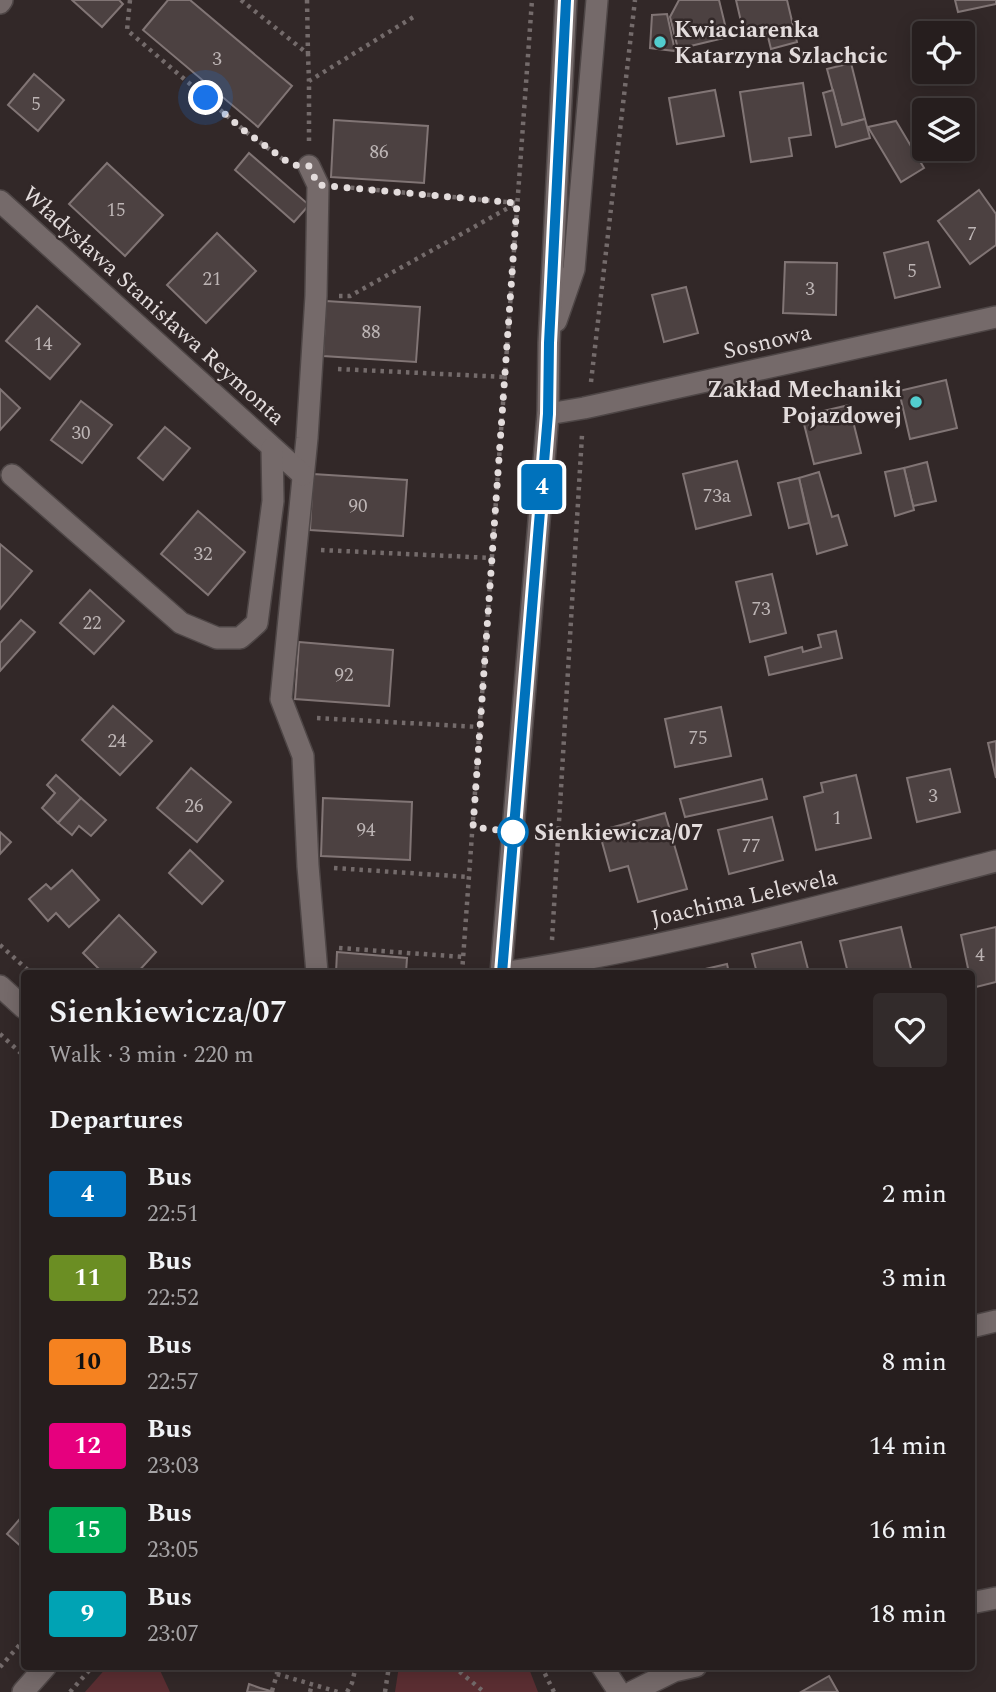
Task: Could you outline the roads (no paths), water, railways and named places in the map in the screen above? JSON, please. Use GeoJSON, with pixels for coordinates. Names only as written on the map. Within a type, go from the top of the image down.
{"type":"FeatureCollection","features":[{"type":"Feature","properties":{"kind":"street"},"geometry":{"type":"LineString","coordinates":[[502,970],[548,414],[566,0]]}},
{"type":"Feature","properties":{"kind":"street"},"geometry":{"type":"LineString","coordinates":[[549,343],[574,269],[597,0]]}},
{"type":"Feature","properties":{"kind":"street"},"geometry":{"type":"LineString","coordinates":[[314,175],[316,296],[312,368],[281,699],[303,756],[317,970]]}},
{"type":"Feature","properties":{"kind":"street","name":"Władysława Stanisława Reymonta"},"geometry":{"type":"LineString","coordinates":[[0,201],[303,475]]}},
{"type":"Feature","properties":{"kind":"street","name":"Sosnowa"},"geometry":{"type":"LineString","coordinates":[[548,414],[996,317]]}},
{"type":"Feature","properties":{"kind":"street","name":"Władysława Stanisława Reymonta"},"geometry":{"type":"LineString","coordinates":[[12,475],[181,623],[217,638],[240,638],[257,623],[272,501],[272,448]]}},
{"type":"Feature","properties":{"kind":"street","name":"Joachima Lelewela"},"geometry":{"type":"LineString","coordinates":[[523,970],[732,929],[996,861]]}},
{"type":"Feature","properties":{"kind":"street"},"geometry":{"type":"LineString","coordinates":[[0,986],[21,1005]]}},
{"type":"Feature","properties":{"kind":"street"},"geometry":{"type":"LineString","coordinates":[[975,1326],[996,1321]]}},
{"type":"Feature","properties":{"kind":"street"},"geometry":{"type":"LineString","coordinates":[[975,1602],[996,1598]]}},
{"type":"Feature","properties":{"kind":"street"},"geometry":{"type":"LineString","coordinates":[[23,1692],[42,1670]]}},
{"type":"Feature","properties":{"kind":"street"},"geometry":{"type":"LineString","coordinates":[[605,1670],[619,1692]]}},
{"type":"Feature","properties":{"kind":"street"},"geometry":{"type":"LineString","coordinates":[[632,1692],[678,1670]]}},
{"type":"Feature","properties":{"kind":"place","name":"Kwiaciarenka Katarzyna Szlachcic"},"geometry":{"type":"Point","coordinates":[660,42]}},
{"type":"Feature","properties":{"kind":"place","name":"Zakład Mechaniki Pojazdowej"},"geometry":{"type":"Point","coordinates":[916,402]}},
{"type":"Feature","properties":{"kind":"place","name":"Sienkiewicza/07"},"geometry":{"type":"Point","coordinates":[513,832]}}]}
